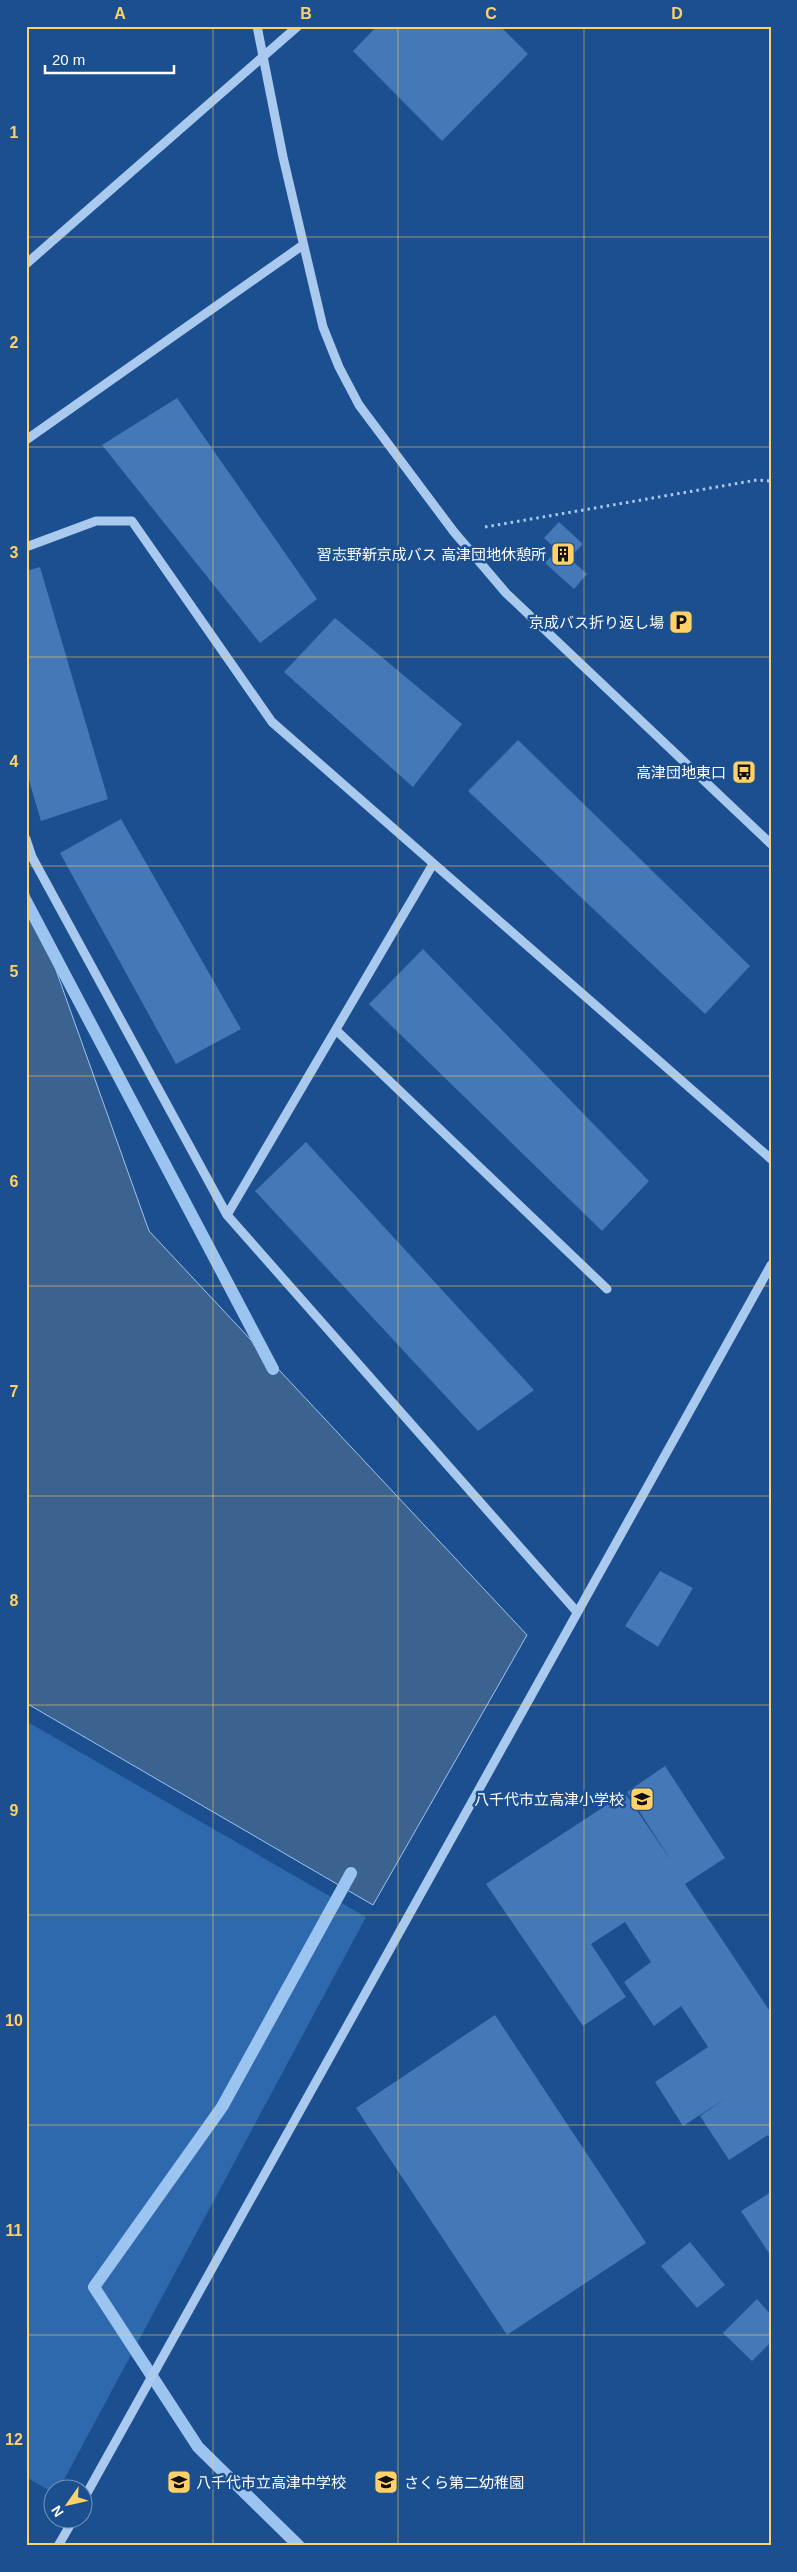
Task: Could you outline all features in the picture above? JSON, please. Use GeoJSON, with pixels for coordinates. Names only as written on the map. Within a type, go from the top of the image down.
{"type":"FeatureCollection","features":[{"type":"Feature","properties":{"kind":"street"},"geometry":{"type":"LineString","coordinates":[[257,26],[303,245],[323,327],[338,367],[359,405],[454,532],[506,594],[771,844]]}},
{"type":"Feature","properties":{"kind":"street"},"geometry":{"type":"LineString","coordinates":[[26,264],[298,26]]}},
{"type":"Feature","properties":{"kind":"street"},"geometry":{"type":"LineString","coordinates":[[26,440],[303,245]]}},
{"type":"Feature","properties":{"kind":"street"},"geometry":{"type":"LineString","coordinates":[[26,547],[96,521],[132,521],[272,722],[771,1159]]}},
{"type":"Feature","properties":{"kind":"street"},"geometry":{"type":"LineString","coordinates":[[26,839],[32,857],[227,1215],[577,1612]]}},
{"type":"Feature","properties":{"kind":"street"},"geometry":{"type":"LineString","coordinates":[[227,1215],[433,864]]}},
{"type":"Feature","properties":{"kind":"street"},"geometry":{"type":"LineString","coordinates":[[336,1030],[607,1289]]}},
{"type":"Feature","properties":{"kind":"street"},"geometry":{"type":"LineString","coordinates":[[92,2484],[771,1265]]}},
{"type":"Feature","properties":{"kind":"street"},"geometry":{"type":"LineString","coordinates":[[58,2546],[67,2530]]}},
{"type":"Feature","properties":{"kind":"path"},"geometry":{"type":"LineString","coordinates":[[454,532],[757,480],[771,481]]}},
{"type":"Feature","properties":{"kind":"shaded area"},"geometry":{"type":"Polygon","coordinates":[[[26,886],[149,1231],[527,1635],[373,1905],[26,1703],[26,886]]]}},
{"type":"Feature","properties":{"kind":"shaded area"},"geometry":{"type":"Polygon","coordinates":[[[26,1721],[366,1917],[64,2480],[42,2480],[42,2486],[26,2477],[26,1721]]]}},
{"type":"Feature","properties":{"kind":"building"},"geometry":{"type":"Polygon","coordinates":[[[377,26],[500,26],[528,54],[442,141],[353,51],[377,26]]]}},
{"type":"Feature","properties":{"kind":"building"},"geometry":{"type":"Polygon","coordinates":[[[177,398],[317,599],[260,643],[102,445],[177,398]]]}},
{"type":"Feature","properties":{"kind":"building","name":"習志野新京成バス 高津団地休憩所"},"geometry":{"type":"Polygon","coordinates":[[[559,522],[583,544],[569,558],[587,574],[574,589],[545,563],[557,550],[544,538],[559,522]]]}},
{"type":"Feature","properties":{"kind":"building"},"geometry":{"type":"Polygon","coordinates":[[[40,567],[108,799],[41,821],[26,770],[26,571],[40,567]]]}},
{"type":"Feature","properties":{"kind":"building"},"geometry":{"type":"Polygon","coordinates":[[[335,618],[462,724],[413,787],[284,672],[335,618]]]}},
{"type":"Feature","properties":{"kind":"building"},"geometry":{"type":"Polygon","coordinates":[[[518,740],[750,966],[705,1014],[468,791],[518,740]]]}},
{"type":"Feature","properties":{"kind":"building"},"geometry":{"type":"Polygon","coordinates":[[[121,819],[241,1029],[176,1064],[60,853],[121,819]]]}},
{"type":"Feature","properties":{"kind":"building"},"geometry":{"type":"Polygon","coordinates":[[[423,949],[649,1181],[602,1231],[369,1004],[423,949]]]}},
{"type":"Feature","properties":{"kind":"building"},"geometry":{"type":"Polygon","coordinates":[[[306,1142],[534,1390],[478,1431],[255,1191],[306,1142]]]}},
{"type":"Feature","properties":{"kind":"building"},"geometry":{"type":"Polygon","coordinates":[[[660,1571],[693,1588],[658,1647],[625,1626],[660,1571]]]}},
{"type":"Feature","properties":{"kind":"building"},"geometry":{"type":"Polygon","coordinates":[[[665,1766],[725,1858],[685,1884],[771,2013],[771,2140],[768,2135],[729,2160],[700,2116],[726,2098],[683,2126],[655,2082],[708,2047],[681,2006],[654,2026],[624,1982],[651,1962],[625,1922],[591,1944],[626,1997],[583,2026],[486,1884],[625,1793],[672,1862],[627,1792],[665,1766]]]}},
{"type":"Feature","properties":{"kind":"building"},"geometry":{"type":"Polygon","coordinates":[[[495,2015],[646,2243],[507,2335],[356,2108],[495,2015]]]}},
{"type":"Feature","properties":{"kind":"building"},"geometry":{"type":"Polygon","coordinates":[[[771,2192],[771,2256],[741,2211],[771,2192]]]}},
{"type":"Feature","properties":{"kind":"building"},"geometry":{"type":"Polygon","coordinates":[[[690,2242],[725,2285],[697,2308],[661,2266],[690,2242]]]}},
{"type":"Feature","properties":{"kind":"building"},"geometry":{"type":"Polygon","coordinates":[[[757,2299],[771,2315],[771,2342],[752,2361],[723,2333],[757,2299]]]}},
{"type":"Feature","properties":{"kind":"waterway"},"geometry":{"type":"LineString","coordinates":[[26,901],[273,1369]]}},
{"type":"Feature","properties":{"kind":"waterway"},"geometry":{"type":"LineString","coordinates":[[299,2546],[198,2447],[94,2287],[222,2107],[351,1873]]}},
{"type":"Feature","properties":{"kind":"place","name":"習志野新京成バス 高津団地休憩所"},"geometry":{"type":"Point","coordinates":[563,554]}},
{"type":"Feature","properties":{"kind":"place","name":"京成バス折り返し場"},"geometry":{"type":"Point","coordinates":[681,622]}},
{"type":"Feature","properties":{"kind":"place","name":"高津団地東口"},"geometry":{"type":"Point","coordinates":[744,772]}},
{"type":"Feature","properties":{"kind":"place","name":"八千代市立高津小学校"},"geometry":{"type":"Point","coordinates":[642,1799]}},
{"type":"Feature","properties":{"kind":"place","name":"八千代市立高津中学校"},"geometry":{"type":"Point","coordinates":[179,2482]}},
{"type":"Feature","properties":{"kind":"place","name":"さくら第二幼稚園"},"geometry":{"type":"Point","coordinates":[386,2482]}}]}
